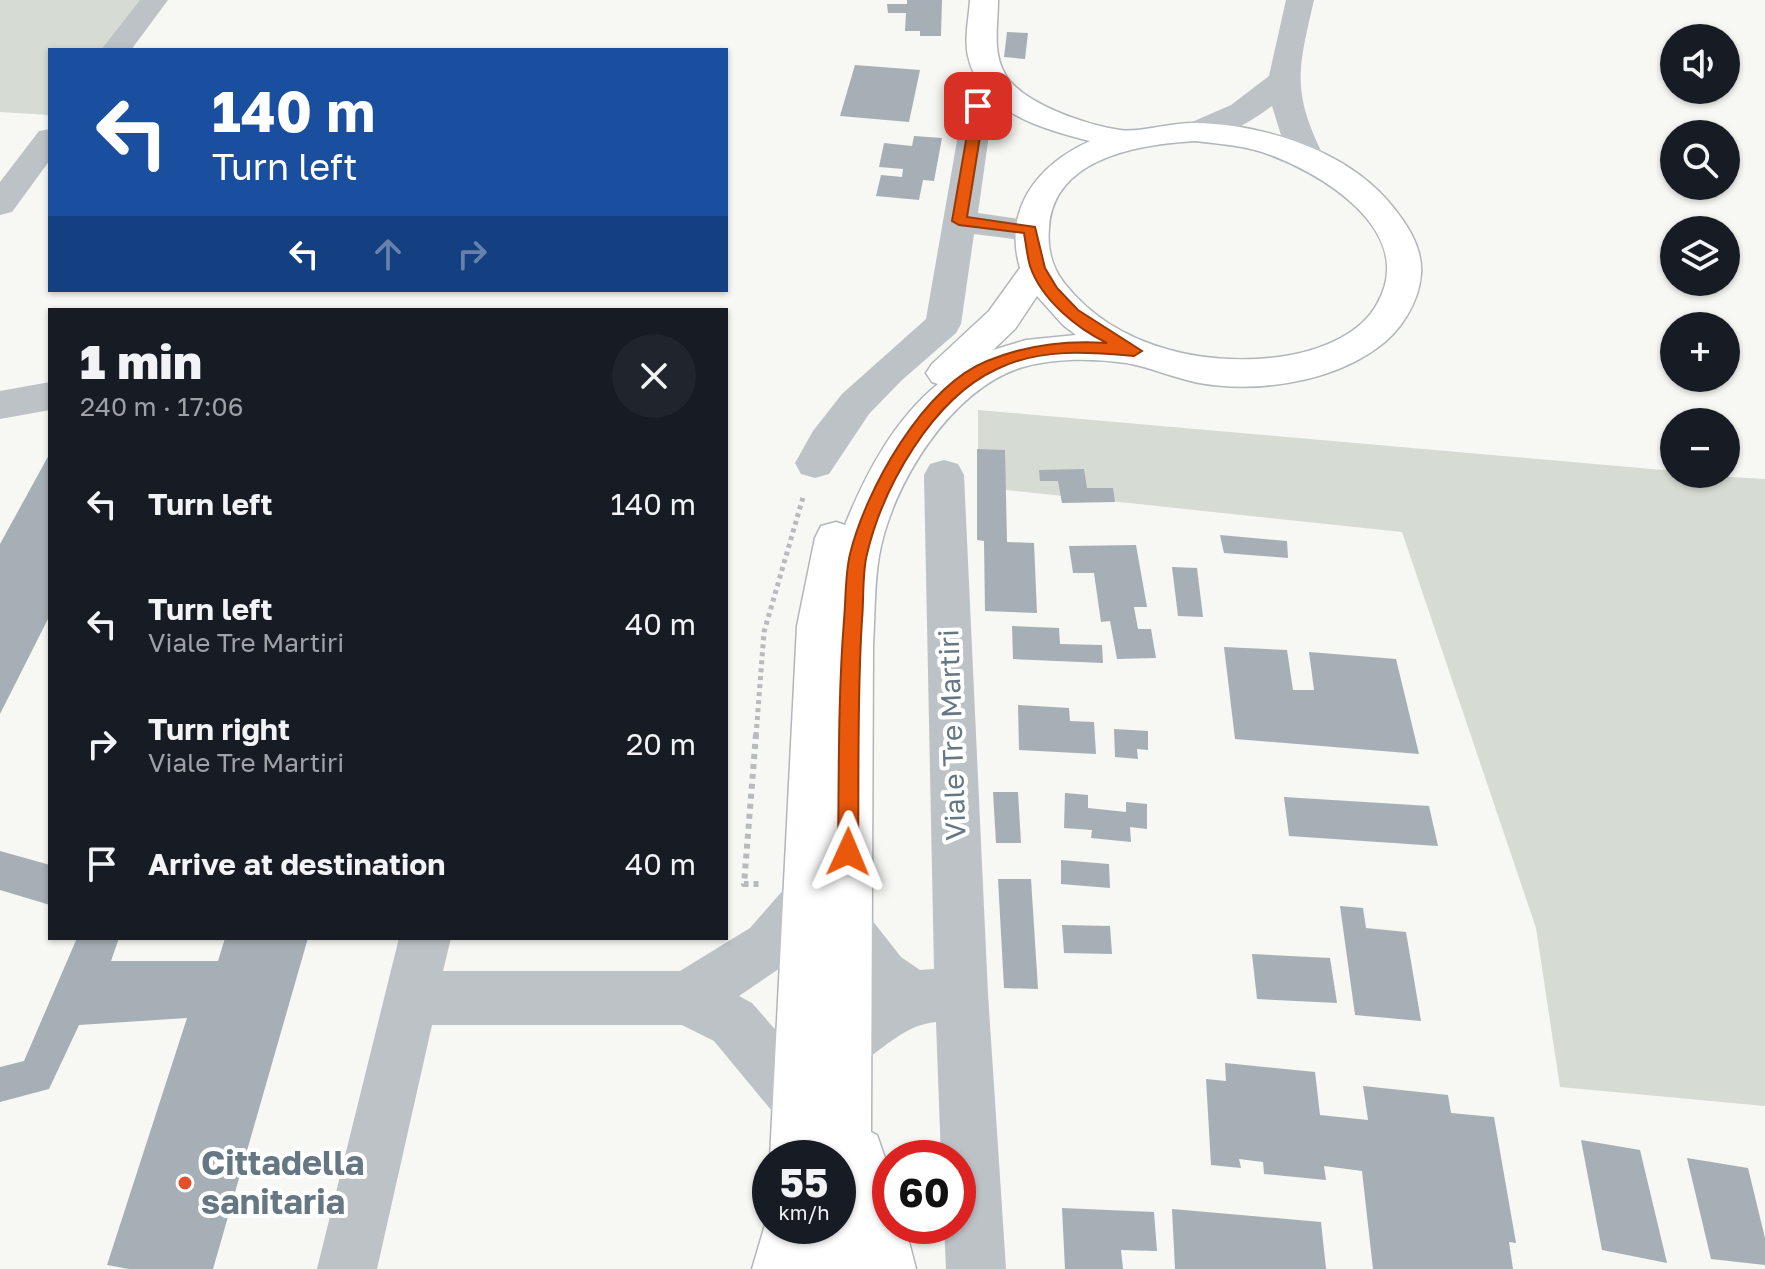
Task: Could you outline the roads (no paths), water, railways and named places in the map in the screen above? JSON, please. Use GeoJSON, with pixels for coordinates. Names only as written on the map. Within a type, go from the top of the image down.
{"type":"FeatureCollection","features":[{"type":"Feature","properties":{"kind":"main road"},"geometry":{"type":"LineString","coordinates":[[984,0],[983,55],[988,70],[999,86],[1028,110],[1122,140]]}},
{"type":"Feature","properties":{"kind":"main road"},"geometry":{"type":"LineString","coordinates":[[1028,110],[1048,158],[1043,191]]}},
{"type":"Feature","properties":{"kind":"main road"},"geometry":{"type":"LineString","coordinates":[[886,1269],[829,1082],[828,913],[858,555],[883,483],[934,411],[962,385],[991,365],[1042,350],[1075,346],[1134,351],[1198,369],[1232,372],[1280,370],[1325,360],[1350,349],[1387,319],[1397,300],[1402,281],[1402,261],[1397,241],[1387,222],[1355,187],[1309,159],[1273,145],[1235,136],[1196,132],[1122,140],[1089,152],[1063,169],[1043,191],[1034,209],[1034,249],[1052,291],[1073,314],[1101,334],[1134,351]]}},
{"type":"Feature","properties":{"kind":"main road"},"geometry":{"type":"LineString","coordinates":[[840,1269],[829,1082],[828,913],[819,626],[839,526],[870,457],[893,426],[1002,320],[1034,249]]}},
{"type":"Feature","properties":{"kind":"main road"},"geometry":{"type":"LineString","coordinates":[[806,1140],[829,1082]]}},
{"type":"Feature","properties":{"kind":"main road"},"geometry":{"type":"LineString","coordinates":[[782,1269],[789,1244]]}},
{"type":"Feature","properties":{"kind":"main road"},"geometry":{"type":"LineString","coordinates":[[794,1244],[795,1269]]}},
{"type":"Feature","properties":{"kind":"street"},"geometry":{"type":"LineString","coordinates":[[118,48],[154,0]]}},
{"type":"Feature","properties":{"kind":"street"},"geometry":{"type":"LineString","coordinates":[[1300,0],[1281,81],[1284,103],[1309,159]]}},
{"type":"Feature","properties":{"kind":"street"},"geometry":{"type":"LineString","coordinates":[[1196,132],[1263,101],[1281,81]]}},
{"type":"Feature","properties":{"kind":"street"},"geometry":{"type":"LineString","coordinates":[[815,463],[827,440],[873,382],[943,324],[978,106]]}},
{"type":"Feature","properties":{"kind":"street"},"geometry":{"type":"LineString","coordinates":[[0,205],[48,141]]}},
{"type":"Feature","properties":{"kind":"street"},"geometry":{"type":"LineString","coordinates":[[959,221],[1034,249]]}},
{"type":"Feature","properties":{"kind":"street"},"geometry":{"type":"LineString","coordinates":[[0,405],[48,396]]}},
{"type":"Feature","properties":{"kind":"street","name":"Viale Tre Martiri"},"geometry":{"type":"LineString","coordinates":[[944,475],[938,996],[976,1269]]}},
{"type":"Feature","properties":{"kind":"street"},"geometry":{"type":"LineString","coordinates":[[685,998],[828,913],[886,981],[938,996]]}},
{"type":"Feature","properties":{"kind":"street"},"geometry":{"type":"LineString","coordinates":[[347,1269],[425,940]]}},
{"type":"Feature","properties":{"kind":"street"},"geometry":{"type":"LineString","coordinates":[[411,998],[685,998],[733,1022],[829,1082],[868,1024],[938,996]]}},
{"type":"Feature","properties":{"kind":"place","name":"Cittadella sanitaria"},"geometry":{"type":"Point","coordinates":[185,1183]}}]}
